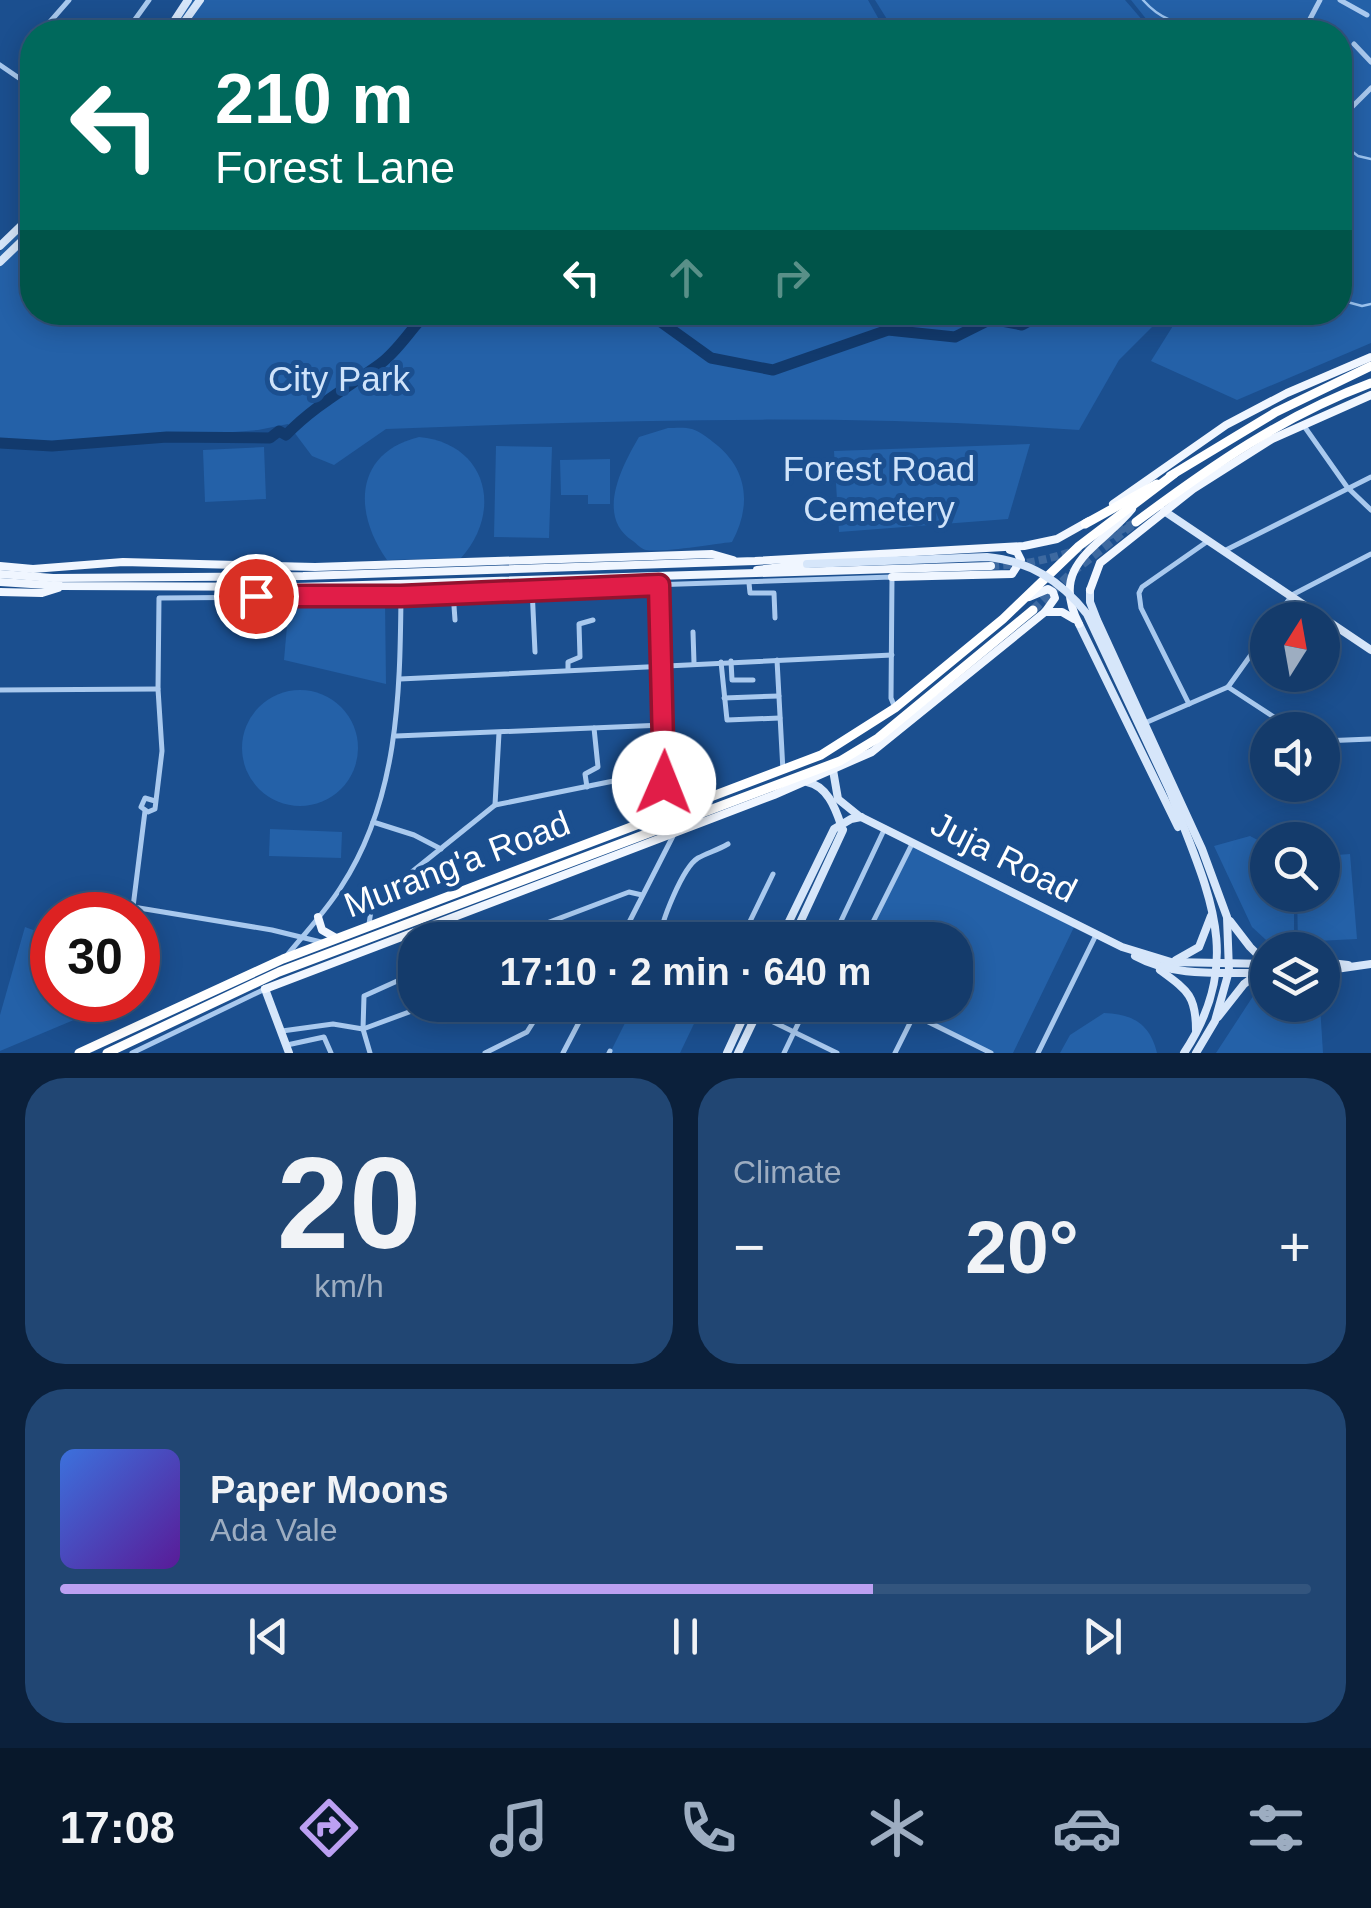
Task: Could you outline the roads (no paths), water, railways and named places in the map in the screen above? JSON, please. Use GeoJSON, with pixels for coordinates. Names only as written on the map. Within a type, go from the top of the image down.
{"type":"FeatureCollection","features":[{"type":"Feature","properties":{"kind":"highway","name":"Murang'a Road"},"geometry":{"type":"LineString","coordinates":[[1085,524],[1276,412],[1368,367]]}},
{"type":"Feature","properties":{"kind":"highway"},"geometry":{"type":"LineString","coordinates":[[1136,522],[1242,446],[1320,404],[1371,383]]}},
{"type":"Feature","properties":{"kind":"highway","name":"Murang'a Road"},"geometry":{"type":"LineString","coordinates":[[79,1053],[284,959],[783,771],[844,743],[896,708],[1024,599],[1079,546],[1174,474]]}},
{"type":"Feature","properties":{"kind":"highway","name":"Murang'a Road"},"geometry":{"type":"LineString","coordinates":[[108,1053],[279,972],[846,761],[1033,610]]}},
{"type":"Feature","properties":{"kind":"main road"},"geometry":{"type":"LineString","coordinates":[[178,20],[195,1]]}},
{"type":"Feature","properties":{"kind":"main road"},"geometry":{"type":"LineString","coordinates":[[0,246],[20,227]]}},
{"type":"Feature","properties":{"kind":"main road"},"geometry":{"type":"LineString","coordinates":[[0,262],[20,243]]}},
{"type":"Feature","properties":{"kind":"main road"},"geometry":{"type":"LineString","coordinates":[[0,566],[80,573],[302,576],[736,562],[1001,548],[1057,539],[1085,524],[1226,425],[1371,357]]}},
{"type":"Feature","properties":{"kind":"main road"},"geometry":{"type":"LineString","coordinates":[[1250,947],[1228,917],[1202,849],[1097,620],[1090,602],[1091,580],[1100,564],[1227,466],[1302,424],[1371,395]]}},
{"type":"Feature","properties":{"kind":"main road","name":"Murang'a Road"},"geometry":{"type":"LineString","coordinates":[[1079,624],[1070,606],[1076,565],[1134,506]]}},
{"type":"Feature","properties":{"kind":"main road"},"geometry":{"type":"LineString","coordinates":[[1164,511],[1371,650]]}},
{"type":"Feature","properties":{"kind":"main road"},"geometry":{"type":"LineString","coordinates":[[892,577],[1016,572],[1022,560],[1020,555],[1001,548]]}},
{"type":"Feature","properties":{"kind":"main road"},"geometry":{"type":"LineString","coordinates":[[4,579],[80,573],[123,562],[315,567],[712,554],[736,562]]}},
{"type":"Feature","properties":{"kind":"main road"},"geometry":{"type":"LineString","coordinates":[[705,575],[808,564],[988,557],[1012,561],[1052,578],[1086,614],[1170,791],[1202,849]]}},
{"type":"Feature","properties":{"kind":"main road"},"geometry":{"type":"LineString","coordinates":[[755,561],[808,564]]}},
{"type":"Feature","properties":{"kind":"main road"},"geometry":{"type":"LineString","coordinates":[[4,579],[62,586],[331,586],[991,566]]}},
{"type":"Feature","properties":{"kind":"main road"},"geometry":{"type":"LineString","coordinates":[[0,592],[42,592],[62,586]]}},
{"type":"Feature","properties":{"kind":"main road"},"geometry":{"type":"LineString","coordinates":[[846,761],[886,743],[1046,612],[1056,598],[1051,590],[1043,590],[1024,599]]}},
{"type":"Feature","properties":{"kind":"main road"},"geometry":{"type":"LineString","coordinates":[[1046,612],[1062,612],[1079,624],[1192,853]]}},
{"type":"Feature","properties":{"kind":"main road"},"geometry":{"type":"LineString","coordinates":[[1079,624],[1088,616],[1097,620]]}},
{"type":"Feature","properties":{"kind":"main road","name":"Murang'a Road"},"geometry":{"type":"LineString","coordinates":[[265,989],[806,782],[846,761]]}},
{"type":"Feature","properties":{"kind":"main road","name":"Juja Road"},"geometry":{"type":"LineString","coordinates":[[833,770],[838,799],[861,817],[1096,936],[1171,962],[1216,968]]}},
{"type":"Feature","properties":{"kind":"main road"},"geometry":{"type":"LineString","coordinates":[[806,782],[819,786],[830,798],[842,827]]}},
{"type":"Feature","properties":{"kind":"main road"},"geometry":{"type":"LineString","coordinates":[[1170,791],[1217,931],[1216,968],[1206,1014],[1184,1053]]}},
{"type":"Feature","properties":{"kind":"main road"},"geometry":{"type":"LineString","coordinates":[[800,922],[842,827],[861,817]]}},
{"type":"Feature","properties":{"kind":"main road"},"geometry":{"type":"LineString","coordinates":[[789,922],[834,829],[873,823]]}},
{"type":"Feature","properties":{"kind":"main road"},"geometry":{"type":"LineString","coordinates":[[1171,962],[1199,947],[1212,908]]}},
{"type":"Feature","properties":{"kind":"main road"},"geometry":{"type":"LineString","coordinates":[[1215,1020],[1229,967],[1228,917]]}},
{"type":"Feature","properties":{"kind":"main road"},"geometry":{"type":"LineString","coordinates":[[318,918],[322,930],[339,938]]}},
{"type":"Feature","properties":{"kind":"main road","name":"Juja Road"},"geometry":{"type":"LineString","coordinates":[[1122,947],[1153,965],[1180,971],[1250,965]]}},
{"type":"Feature","properties":{"kind":"main road"},"geometry":{"type":"LineString","coordinates":[[1340,964],[1371,964]]}},
{"type":"Feature","properties":{"kind":"main road"},"geometry":{"type":"LineString","coordinates":[[1153,965],[1190,995],[1196,1013],[1196,1035]]}},
{"type":"Feature","properties":{"kind":"main road"},"geometry":{"type":"LineString","coordinates":[[1340,967],[1348,965]]}},
{"type":"Feature","properties":{"kind":"main road","name":"Juja Road"},"geometry":{"type":"LineString","coordinates":[[1229,967],[1250,971]]}},
{"type":"Feature","properties":{"kind":"main road"},"geometry":{"type":"LineString","coordinates":[[1196,1053],[1215,1020],[1250,981]]}},
{"type":"Feature","properties":{"kind":"main road"},"geometry":{"type":"LineString","coordinates":[[265,989],[286,1050]]}},
{"type":"Feature","properties":{"kind":"main road"},"geometry":{"type":"LineString","coordinates":[[728,1053],[742,1022]]}},
{"type":"Feature","properties":{"kind":"main road"},"geometry":{"type":"LineString","coordinates":[[738,1053],[753,1022]]}},
{"type":"Feature","properties":{"kind":"street"},"geometry":{"type":"LineString","coordinates":[[51,20],[69,0]]}},
{"type":"Feature","properties":{"kind":"street"},"geometry":{"type":"LineString","coordinates":[[1340,0],[1366,15]]}},
{"type":"Feature","properties":{"kind":"street"},"geometry":{"type":"LineString","coordinates":[[1354,44],[1371,62]]}},
{"type":"Feature","properties":{"kind":"street"},"geometry":{"type":"LineString","coordinates":[[1352,107],[1371,88]]}},
{"type":"Feature","properties":{"kind":"street"},"geometry":{"type":"LineString","coordinates":[[1302,424],[1346,487],[1371,510]]}},
{"type":"Feature","properties":{"kind":"street"},"geometry":{"type":"LineString","coordinates":[[1224,551],[1371,477]]}},
{"type":"Feature","properties":{"kind":"street"},"geometry":{"type":"LineString","coordinates":[[1190,704],[1141,608],[1139,593],[1208,540]]}},
{"type":"Feature","properties":{"kind":"street"},"geometry":{"type":"LineString","coordinates":[[1287,602],[1292,595],[1371,554]]}},
{"type":"Feature","properties":{"kind":"street"},"geometry":{"type":"LineString","coordinates":[[155,801],[143,799],[141,808],[154,811],[162,751],[159,598],[401,596],[892,577],[890,698],[896,708]]}},
{"type":"Feature","properties":{"kind":"street"},"geometry":{"type":"LineString","coordinates":[[773,582],[774,618]]}},
{"type":"Feature","properties":{"kind":"street"},"geometry":{"type":"LineString","coordinates":[[749,583],[750,594],[774,594]]}},
{"type":"Feature","properties":{"kind":"street"},"geometry":{"type":"LineString","coordinates":[[659,585],[664,815]]}},
{"type":"Feature","properties":{"kind":"street"},"geometry":{"type":"LineString","coordinates":[[532,588],[535,652]]}},
{"type":"Feature","properties":{"kind":"street"},"geometry":{"type":"LineString","coordinates":[[453,592],[455,620]]}},
{"type":"Feature","properties":{"kind":"street"},"geometry":{"type":"LineString","coordinates":[[284,959],[342,886],[373,822],[396,736],[401,596]]}},
{"type":"Feature","properties":{"kind":"street"},"geometry":{"type":"LineString","coordinates":[[568,669],[568,662],[580,658],[579,624],[594,620]]}},
{"type":"Feature","properties":{"kind":"street"},"geometry":{"type":"LineString","coordinates":[[693,632],[694,663]]}},
{"type":"Feature","properties":{"kind":"street"},"geometry":{"type":"LineString","coordinates":[[400,679],[892,655]]}},
{"type":"Feature","properties":{"kind":"street"},"geometry":{"type":"LineString","coordinates":[[1145,723],[1228,687],[1250,656]]}},
{"type":"Feature","properties":{"kind":"street"},"geometry":{"type":"LineString","coordinates":[[777,660],[783,771]]}},
{"type":"Feature","properties":{"kind":"street"},"geometry":{"type":"LineString","coordinates":[[732,661],[732,680],[753,680]]}},
{"type":"Feature","properties":{"kind":"street"},"geometry":{"type":"LineString","coordinates":[[721,662],[727,720],[780,718]]}},
{"type":"Feature","properties":{"kind":"street"},"geometry":{"type":"LineString","coordinates":[[1228,687],[1266,712]]}},
{"type":"Feature","properties":{"kind":"street"},"geometry":{"type":"LineString","coordinates":[[0,690],[158,689]]}},
{"type":"Feature","properties":{"kind":"street"},"geometry":{"type":"LineString","coordinates":[[724,698],[778,696]]}},
{"type":"Feature","properties":{"kind":"street"},"geometry":{"type":"LineString","coordinates":[[396,736],[664,725]]}},
{"type":"Feature","properties":{"kind":"street"},"geometry":{"type":"LineString","coordinates":[[586,787],[585,774],[598,767],[594,728]]}},
{"type":"Feature","properties":{"kind":"street"},"geometry":{"type":"LineString","coordinates":[[495,805],[498,732]]}},
{"type":"Feature","properties":{"kind":"street"},"geometry":{"type":"LineString","coordinates":[[1340,741],[1371,740]]}},
{"type":"Feature","properties":{"kind":"street"},"geometry":{"type":"LineString","coordinates":[[369,927],[372,904],[495,805],[664,771]]}},
{"type":"Feature","properties":{"kind":"street"},"geometry":{"type":"LineString","coordinates":[[145,811],[133,907],[302,936],[327,944]]}},
{"type":"Feature","properties":{"kind":"street"},"geometry":{"type":"LineString","coordinates":[[373,822],[441,848]]}},
{"type":"Feature","properties":{"kind":"street"},"geometry":{"type":"LineString","coordinates":[[841,922],[885,828]]}},
{"type":"Feature","properties":{"kind":"street"},"geometry":{"type":"LineString","coordinates":[[629,922],[676,831]]}},
{"type":"Feature","properties":{"kind":"street"},"geometry":{"type":"LineString","coordinates":[[873,922],[914,842]]}},
{"type":"Feature","properties":{"kind":"street"},"geometry":{"type":"LineString","coordinates":[[662,922],[690,866],[728,844]]}},
{"type":"Feature","properties":{"kind":"street"},"geometry":{"type":"LineString","coordinates":[[751,922],[774,874]]}},
{"type":"Feature","properties":{"kind":"street"},"geometry":{"type":"LineString","coordinates":[[550,922],[630,892],[642,895]]}},
{"type":"Feature","properties":{"kind":"street"},"geometry":{"type":"LineString","coordinates":[[1038,1053],[1096,936]]}},
{"type":"Feature","properties":{"kind":"street"},"geometry":{"type":"LineString","coordinates":[[370,1053],[363,1029],[364,996],[398,981]]}},
{"type":"Feature","properties":{"kind":"street","name":"Murang'a Road"},"geometry":{"type":"LineString","coordinates":[[132,1053],[265,989]]}},
{"type":"Feature","properties":{"kind":"street"},"geometry":{"type":"LineString","coordinates":[[282,1031],[333,1024],[363,1029],[398,1016]]}},
{"type":"Feature","properties":{"kind":"street"},"geometry":{"type":"LineString","coordinates":[[486,1053],[532,1028],[535,1022]]}},
{"type":"Feature","properties":{"kind":"street"},"geometry":{"type":"LineString","coordinates":[[563,1053],[579,1022]]}},
{"type":"Feature","properties":{"kind":"street"},"geometry":{"type":"LineString","coordinates":[[777,1022],[837,1053]]}},
{"type":"Feature","properties":{"kind":"street"},"geometry":{"type":"LineString","coordinates":[[784,1053],[798,1022]]}},
{"type":"Feature","properties":{"kind":"street"},"geometry":{"type":"LineString","coordinates":[[896,1053],[911,1022]]}},
{"type":"Feature","properties":{"kind":"street"},"geometry":{"type":"LineString","coordinates":[[928,1022],[992,1053]]}},
{"type":"Feature","properties":{"kind":"street"},"geometry":{"type":"LineString","coordinates":[[286,1050],[324,1037],[331,1053]]}},
{"type":"Feature","properties":{"kind":"waterway"},"geometry":{"type":"LineString","coordinates":[[1143,0],[1172,20]]}},
{"type":"Feature","properties":{"kind":"waterway"},"geometry":{"type":"LineString","coordinates":[[1352,151],[1371,159]]}},
{"type":"Feature","properties":{"kind":"waterway"},"geometry":{"type":"LineString","coordinates":[[1352,303],[1371,304]]}},
{"type":"Feature","properties":{"kind":"waterway"},"geometry":{"type":"LineString","coordinates":[[0,443],[52,446],[167,437],[270,438],[279,431],[286,435],[319,406],[387,358],[416,325]]}},
{"type":"Feature","properties":{"kind":"waterway"},"geometry":{"type":"LineString","coordinates":[[665,325],[711,358],[773,370],[888,330],[955,337],[979,325]]}},
{"type":"Feature","properties":{"kind":"tunnel"},"geometry":{"type":"LineString","coordinates":[[991,566],[1066,553],[1136,522]]}},
{"type":"Feature","properties":{"kind":"tunnel"},"geometry":{"type":"LineString","coordinates":[[1033,610],[1076,569],[1136,522]]}},
{"type":"Feature","properties":{"kind":"park label","name":"City Park"},"geometry":{"type":"Point","coordinates":[339,379]}},
{"type":"Feature","properties":{"kind":"park label","name":"Forest Road Cemetery"},"geometry":{"type":"Point","coordinates":[879,489]}}]}
